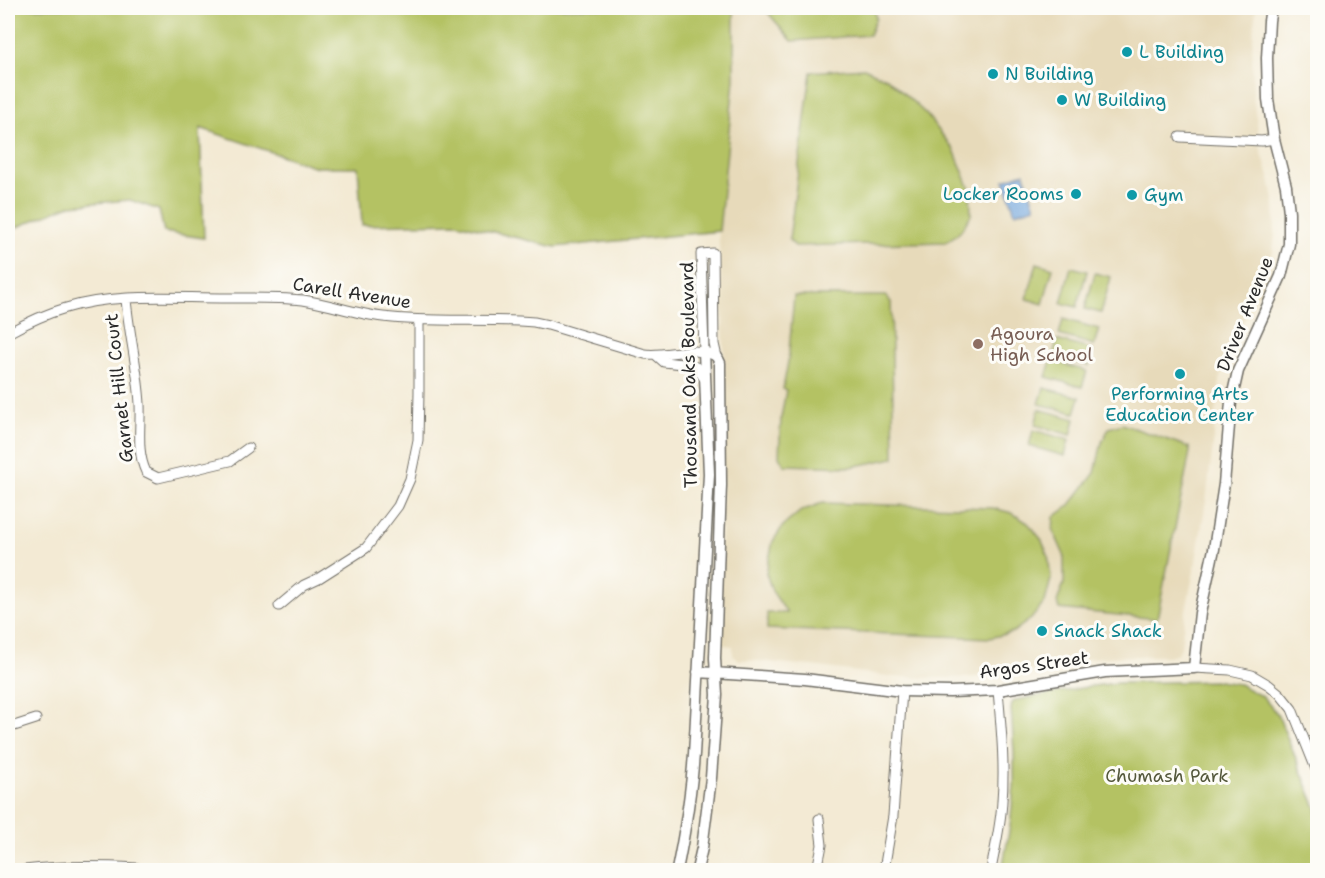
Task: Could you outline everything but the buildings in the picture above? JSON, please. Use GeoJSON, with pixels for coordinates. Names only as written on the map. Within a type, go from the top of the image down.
{"type":"FeatureCollection","features":[{"type":"Feature","properties":{"kind":"street","name":"Driver Avenue"},"geometry":{"type":"LineString","coordinates":[[1194,668],[1200,613],[1214,549],[1224,484],[1231,402],[1238,371],[1281,276],[1289,244],[1286,186],[1268,99],[1268,32],[1271,8]]}},
{"type":"Feature","properties":{"kind":"street"},"geometry":{"type":"LineString","coordinates":[[1180,137],[1262,141],[1275,138]]}},
{"type":"Feature","properties":{"kind":"street","name":"Thousand Oaks Boulevard"},"geometry":{"type":"LineString","coordinates":[[677,870],[687,826],[693,771],[709,474],[701,254],[713,253],[714,344],[720,363],[721,485],[717,695],[714,750],[702,848],[697,870]]}},
{"type":"Feature","properties":{"kind":"street","name":"Carell Avenue"},"geometry":{"type":"LineString","coordinates":[[8,333],[30,321],[67,308],[99,302],[177,298],[300,300],[381,317],[534,322],[645,354],[656,356],[704,351],[717,357]]}},
{"type":"Feature","properties":{"kind":"street","name":"Garnet Hill Court"},"geometry":{"type":"LineString","coordinates":[[126,299],[140,404],[140,452],[146,472],[158,478],[230,461],[248,448]]}},
{"type":"Feature","properties":{"kind":"street"},"geometry":{"type":"LineString","coordinates":[[279,606],[304,585],[366,548],[398,507],[410,479],[418,440],[419,320]]}},
{"type":"Feature","properties":{"kind":"street","name":"Carell Avenue"},"geometry":{"type":"LineString","coordinates":[[656,356],[664,362],[696,366],[704,378]]}},
{"type":"Feature","properties":{"kind":"street","name":"Argos Street"},"geometry":{"type":"LineString","coordinates":[[698,672],[805,679],[902,691],[950,692],[998,690],[1105,672],[1194,668],[1230,669],[1252,675],[1274,690],[1292,709],[1316,769]]}},
{"type":"Feature","properties":{"kind":"street"},"geometry":{"type":"LineString","coordinates":[[991,870],[1002,804],[1004,775],[998,690]]}},
{"type":"Feature","properties":{"kind":"street"},"geometry":{"type":"LineString","coordinates":[[884,870],[894,806],[902,691]]}},
{"type":"Feature","properties":{"kind":"street"},"geometry":{"type":"LineString","coordinates":[[8,728],[36,719]]}},
{"type":"Feature","properties":{"kind":"street"},"geometry":{"type":"LineString","coordinates":[[818,870],[822,845],[819,819]]}},
{"type":"Feature","properties":{"kind":"street"},"geometry":{"type":"LineString","coordinates":[[25,870],[101,866],[137,868]]}},
{"type":"Feature","properties":{"kind":"shaded area","name":"Agoura High School"},"geometry":{"type":"Polygon","coordinates":[[[696,8],[1256,8],[1252,49],[1253,97],[1261,150],[1274,200],[1273,251],[1263,283],[1228,351],[1221,376],[1206,500],[1181,648],[1177,654],[1092,658],[993,677],[896,677],[812,666],[739,660],[733,656],[733,646],[718,644],[725,368],[714,137],[696,8]]]}},
{"type":"Feature","properties":{"kind":"green space"},"geometry":{"type":"Polygon","coordinates":[[[8,8],[734,8],[734,80],[719,231],[555,247],[457,223],[362,225],[358,167],[316,167],[200,128],[204,238],[164,232],[159,210],[130,200],[70,205],[8,231],[8,8]]]}},
{"type":"Feature","properties":{"kind":"green space"},"geometry":{"type":"Polygon","coordinates":[[[764,8],[874,8],[876,18],[869,35],[792,41],[764,8]]]}},
{"type":"Feature","properties":{"kind":"green space"},"geometry":{"type":"Polygon","coordinates":[[[864,68],[888,79],[926,114],[954,150],[970,189],[971,215],[960,232],[946,242],[795,246],[789,240],[811,72],[864,68]]]}},
{"type":"Feature","properties":{"kind":"green space"},"geometry":{"type":"Polygon","coordinates":[[[1037,263],[1053,268],[1043,304],[1027,299],[1037,263]]]}},
{"type":"Feature","properties":{"kind":"green space"},"geometry":{"type":"Polygon","coordinates":[[[1071,267],[1087,271],[1077,307],[1061,303],[1071,267]]]}},
{"type":"Feature","properties":{"kind":"green space"},"geometry":{"type":"Polygon","coordinates":[[[1095,273],[1111,277],[1101,313],[1085,309],[1095,273]]]}},
{"type":"Feature","properties":{"kind":"green space"},"geometry":{"type":"Polygon","coordinates":[[[794,296],[886,296],[891,302],[894,458],[851,467],[784,465],[779,456],[781,418],[786,390],[783,389],[794,296]]]}},
{"type":"Feature","properties":{"kind":"green space"},"geometry":{"type":"Polygon","coordinates":[[[1063,319],[1099,329],[1094,345],[1059,335],[1063,319]]]}},
{"type":"Feature","properties":{"kind":"green space"},"geometry":{"type":"Polygon","coordinates":[[[1057,340],[1093,350],[1089,366],[1053,356],[1057,340]]]}},
{"type":"Feature","properties":{"kind":"green space"},"geometry":{"type":"Polygon","coordinates":[[[1051,361],[1087,371],[1082,387],[1046,377],[1051,361]]]}},
{"type":"Feature","properties":{"kind":"green space"},"geometry":{"type":"Polygon","coordinates":[[[1044,388],[1080,397],[1075,413],[1039,404],[1044,388]]]}},
{"type":"Feature","properties":{"kind":"green space"},"geometry":{"type":"Polygon","coordinates":[[[1039,409],[1075,419],[1071,435],[1035,425],[1039,409]]]}},
{"type":"Feature","properties":{"kind":"green space"},"geometry":{"type":"Polygon","coordinates":[[[1122,424],[1189,447],[1190,452],[1157,619],[1059,609],[1057,602],[1064,583],[1064,555],[1053,530],[1054,517],[1069,506],[1095,473],[1102,442],[1109,428],[1122,424]]]}},
{"type":"Feature","properties":{"kind":"green space"},"geometry":{"type":"Polygon","coordinates":[[[1033,430],[1069,440],[1065,456],[1029,446],[1033,430]]]}},
{"type":"Feature","properties":{"kind":"green space"},"geometry":{"type":"Polygon","coordinates":[[[822,503],[993,508],[1012,513],[1028,523],[1041,539],[1048,555],[1051,579],[1045,602],[1031,619],[1013,632],[990,638],[767,629],[767,613],[787,613],[772,591],[766,573],[773,541],[783,526],[801,511],[822,503]]]}},
{"type":"Feature","properties":{"kind":"green space","name":"Chumash Park"},"geometry":{"type":"Polygon","coordinates":[[[1219,681],[1239,684],[1263,697],[1278,715],[1317,810],[1317,870],[1002,870],[1014,785],[1012,703],[1016,700],[1118,683],[1219,681]]]}},
{"type":"Feature","properties":{"kind":"water"},"geometry":{"type":"Polygon","coordinates":[[[1024,173],[1035,207],[1015,213],[1004,180],[1024,173]]]}},
{"type":"Feature","properties":{"kind":"place","name":"L Building"},"geometry":{"type":"Point","coordinates":[1127,52]}},
{"type":"Feature","properties":{"kind":"place","name":"N Building"},"geometry":{"type":"Point","coordinates":[993,74]}},
{"type":"Feature","properties":{"kind":"place","name":"W Building"},"geometry":{"type":"Point","coordinates":[1062,100]}},
{"type":"Feature","properties":{"kind":"place","name":"Locker Rooms"},"geometry":{"type":"Point","coordinates":[1076,194]}},
{"type":"Feature","properties":{"kind":"place","name":"Gym"},"geometry":{"type":"Point","coordinates":[1132,195]}},
{"type":"Feature","properties":{"kind":"place","name":"Agoura High School"},"geometry":{"type":"Point","coordinates":[978,344]}},
{"type":"Feature","properties":{"kind":"place","name":"Performing Arts Education Center"},"geometry":{"type":"Point","coordinates":[1180,374]}},
{"type":"Feature","properties":{"kind":"place","name":"Snack Shack"},"geometry":{"type":"Point","coordinates":[1042,631]}}]}
